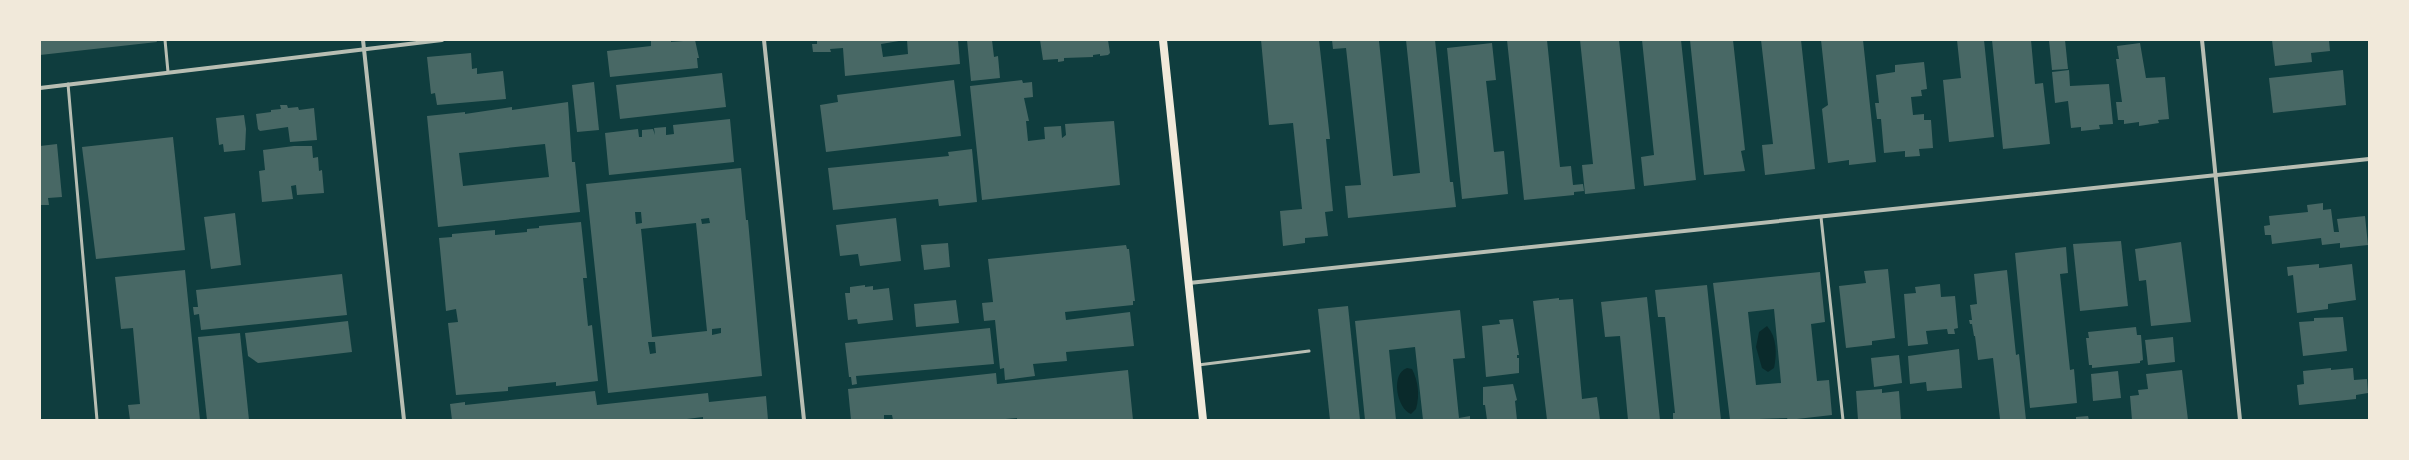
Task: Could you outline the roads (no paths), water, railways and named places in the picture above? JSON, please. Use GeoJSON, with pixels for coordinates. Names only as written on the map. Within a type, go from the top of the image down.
{"type":"FeatureCollection","features":[{"type":"Feature","properties":{"kind":"main road"},"geometry":{"type":"LineString","coordinates":[[1163,40],[1203,420]]}},
{"type":"Feature","properties":{"kind":"street"},"geometry":{"type":"LineString","coordinates":[[363,40],[404,420]]}},
{"type":"Feature","properties":{"kind":"street"},"geometry":{"type":"LineString","coordinates":[[40,88],[442,40]]}},
{"type":"Feature","properties":{"kind":"street"},"geometry":{"type":"LineString","coordinates":[[764,40],[804,420]]}},
{"type":"Feature","properties":{"kind":"street"},"geometry":{"type":"LineString","coordinates":[[2202,40],[2240,420]]}},
{"type":"Feature","properties":{"kind":"street"},"geometry":{"type":"LineString","coordinates":[[1189,283],[2369,159]]}},
{"type":"Feature","properties":{"kind":"lane"},"geometry":{"type":"LineString","coordinates":[[165,40],[168,72]]}},
{"type":"Feature","properties":{"kind":"lane"},"geometry":{"type":"LineString","coordinates":[[68,84],[97,420]]}},
{"type":"Feature","properties":{"kind":"lane"},"geometry":{"type":"LineString","coordinates":[[1821,217],[1843,420]]}},
{"type":"Feature","properties":{"kind":"lane"},"geometry":{"type":"LineString","coordinates":[[1198,365],[1309,351]]}},
{"type":"Feature","properties":{"kind":"water"},"geometry":{"type":"Polygon","coordinates":[[[1767,326],[1773,335],[1776,351],[1774,368],[1768,372],[1762,368],[1756,347],[1759,332],[1767,326]]]}},
{"type":"Feature","properties":{"kind":"water"},"geometry":{"type":"Polygon","coordinates":[[[1407,368],[1412,369],[1418,388],[1416,409],[1411,414],[1402,406],[1397,391],[1398,377],[1402,371],[1407,368]]]}}]}
